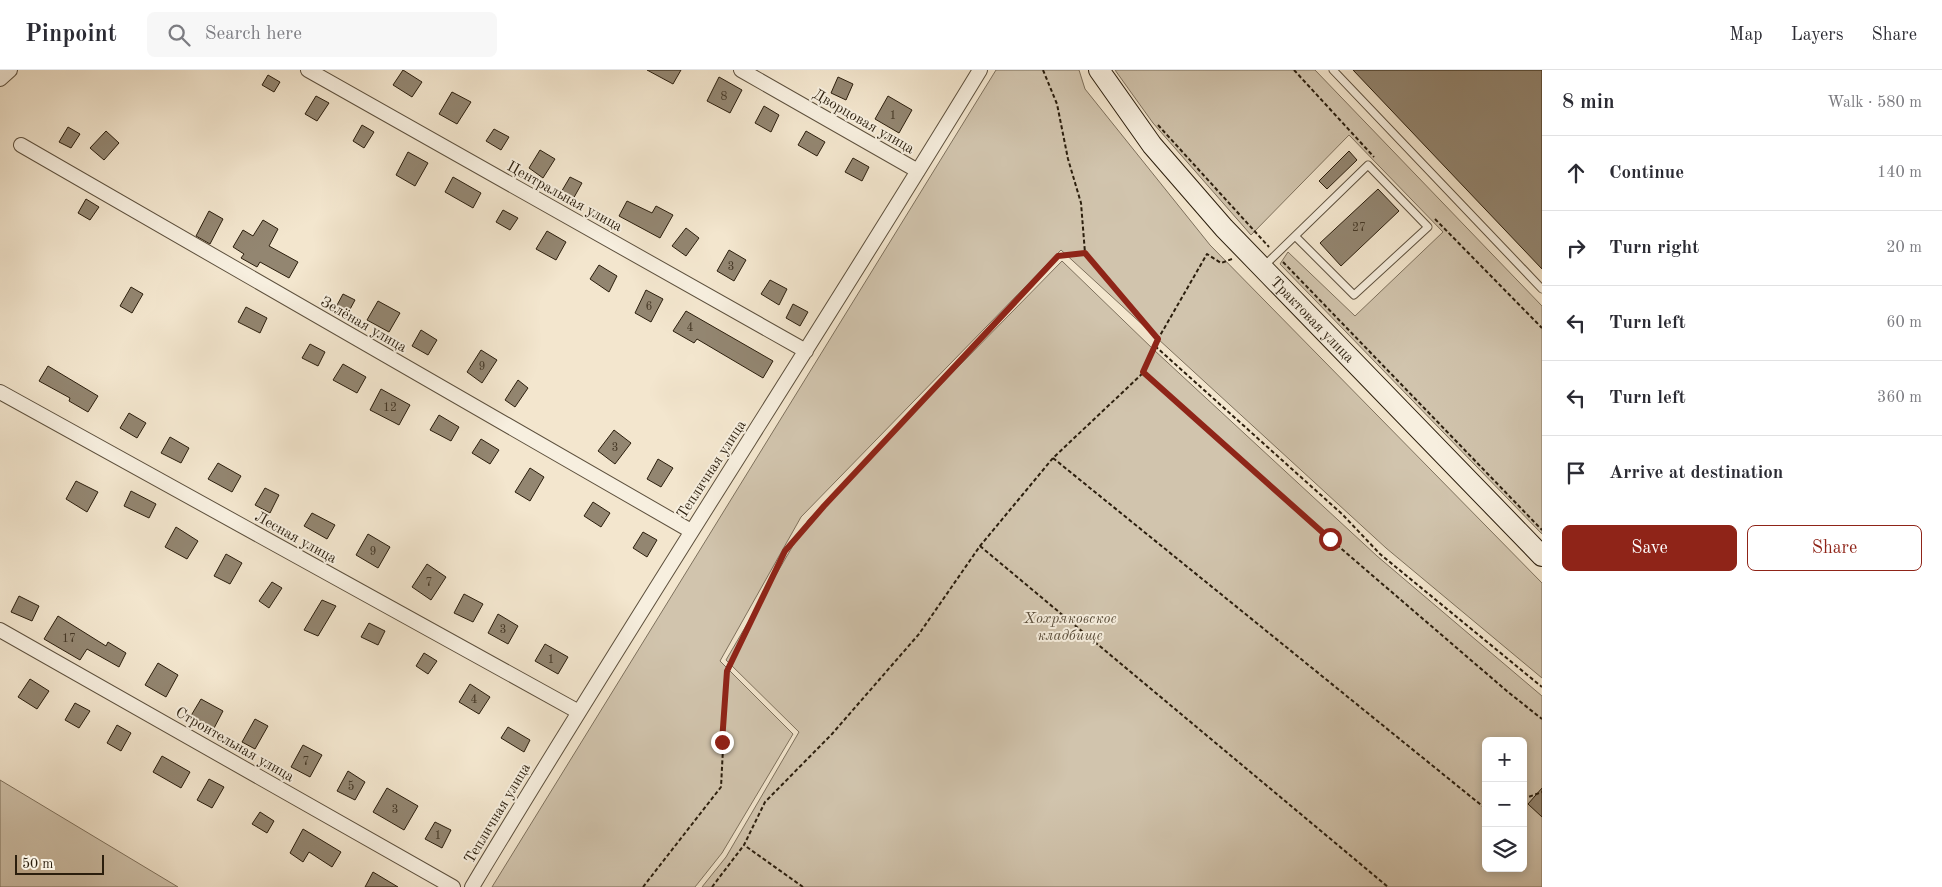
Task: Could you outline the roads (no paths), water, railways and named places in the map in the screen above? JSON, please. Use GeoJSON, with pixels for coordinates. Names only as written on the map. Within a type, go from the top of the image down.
{"type":"FeatureCollection","features":[{"type":"Feature","properties":{"kind":"street"},"geometry":{"type":"LineString","coordinates":[[0,79],[10,70]]}},
{"type":"Feature","properties":{"kind":"street","name":"Центральная улица"},"geometry":{"type":"LineString","coordinates":[[308,70],[806,351]]}},
{"type":"Feature","properties":{"kind":"street","name":"Дворцовая улица"},"geometry":{"type":"LineString","coordinates":[[741,70],[918,171]]}},
{"type":"Feature","properties":{"kind":"street","name":"Тепличная улица"},"geometry":{"type":"LineString","coordinates":[[472,887],[577,712],[806,351],[980,70]]}},
{"type":"Feature","properties":{"kind":"street","name":"Трактовая улица"},"geometry":{"type":"LineString","coordinates":[[1099,70],[1152,145],[1244,248],[1269,261],[1542,556]]}},
{"type":"Feature","properties":{"kind":"street","name":"Зелёная улица"},"geometry":{"type":"LineString","coordinates":[[21,146],[691,531]]}},
{"type":"Feature","properties":{"kind":"street","name":"Лесная улица"},"geometry":{"type":"LineString","coordinates":[[0,392],[577,712]]}},
{"type":"Feature","properties":{"kind":"street","name":"Строительная улица"},"geometry":{"type":"LineString","coordinates":[[0,630],[454,887]]}},
{"type":"Feature","properties":{"kind":"lane"},"geometry":{"type":"LineString","coordinates":[[1333,70],[1542,288]]}},
{"type":"Feature","properties":{"kind":"lane"},"geometry":{"type":"LineString","coordinates":[[1269,261],[1368,165],[1428,227],[1354,295],[1295,236]]}},
{"type":"Feature","properties":{"kind":"park label","name":"Хохряковское кладбище"},"geometry":{"type":"Point","coordinates":[1070,626]}}]}
